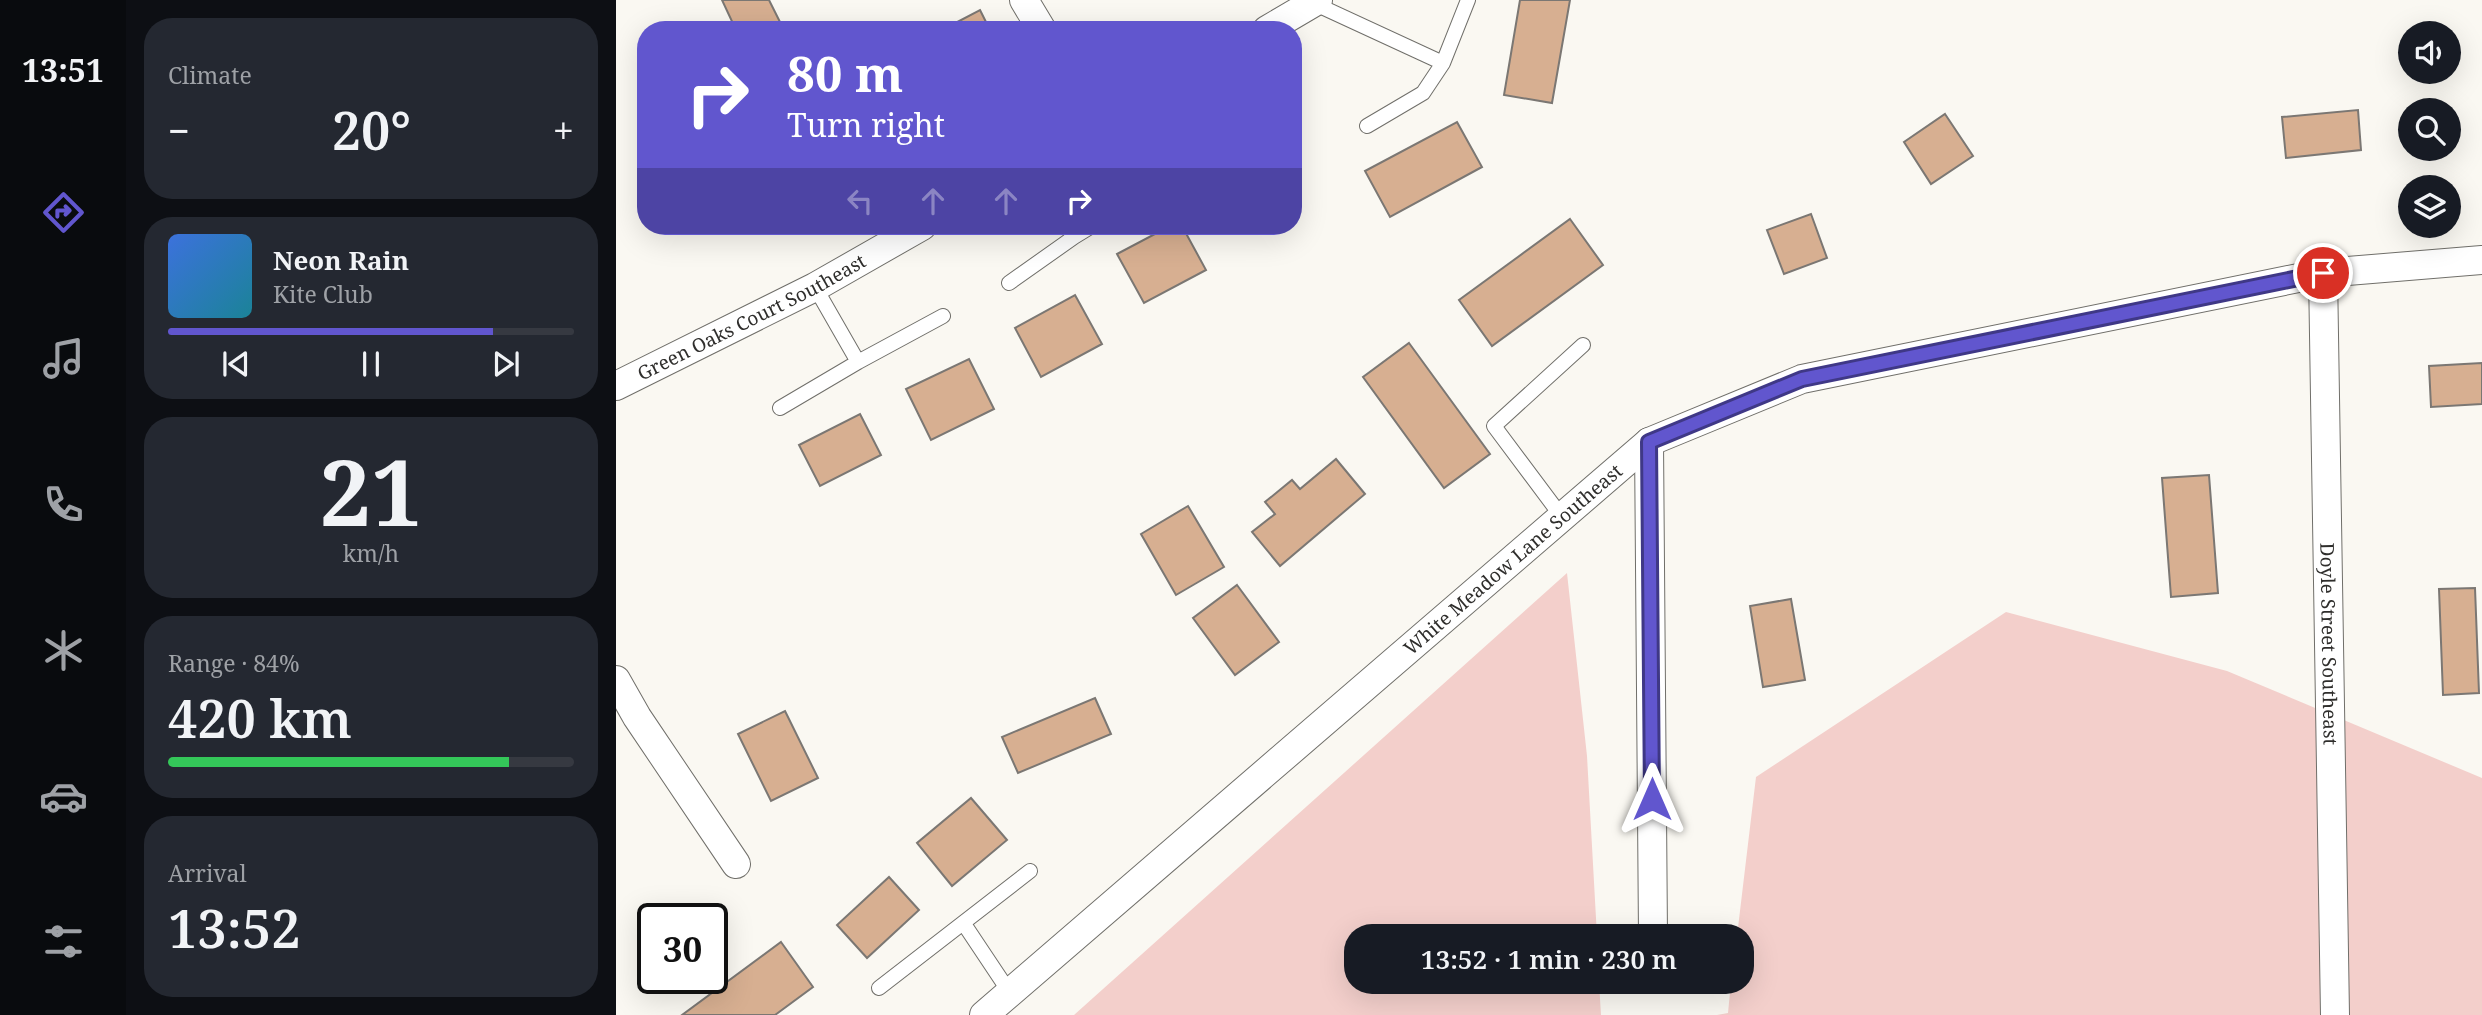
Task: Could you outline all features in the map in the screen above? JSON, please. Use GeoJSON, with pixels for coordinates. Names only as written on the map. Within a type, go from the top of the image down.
{"type":"FeatureCollection","features":[{"type":"Feature","properties":{"kind":"street"},"geometry":{"type":"LineString","coordinates":[[1024,0],[1037,21]]}},
{"type":"Feature","properties":{"kind":"street"},"geometry":{"type":"LineString","coordinates":[[1283,21],[1316,2]]}},
{"type":"Feature","properties":{"kind":"street","name":"Green Oaks Court Southeast"},"geometry":{"type":"LineString","coordinates":[[616,386],[815,287],[906,235]]}},
{"type":"Feature","properties":{"kind":"street","name":"White Meadow Lane Southeast"},"geometry":{"type":"LineString","coordinates":[[984,1015],[1649,442],[1802,379],[2323,273],[2482,260]]}},
{"type":"Feature","properties":{"kind":"street","name":"Doyle Street Southeast"},"geometry":{"type":"LineString","coordinates":[[2323,273],[2335,1015]]}},
{"type":"Feature","properties":{"kind":"street"},"geometry":{"type":"LineString","coordinates":[[1649,442],[1653,924]]}},
{"type":"Feature","properties":{"kind":"street"},"geometry":{"type":"LineString","coordinates":[[616,680],[637,717],[736,864]]}},
{"type":"Feature","properties":{"kind":"lane"},"geometry":{"type":"LineString","coordinates":[[1367,125],[1423,93],[1443,63],[1468,0]]}},
{"type":"Feature","properties":{"kind":"lane"},"geometry":{"type":"LineString","coordinates":[[1316,2],[1443,63]]}},
{"type":"Feature","properties":{"kind":"lane"},"geometry":{"type":"LineString","coordinates":[[1009,283],[1065,235]]}},
{"type":"Feature","properties":{"kind":"lane"},"geometry":{"type":"LineString","coordinates":[[815,287],[858,362]]}},
{"type":"Feature","properties":{"kind":"lane"},"geometry":{"type":"LineString","coordinates":[[780,408],[943,316]]}},
{"type":"Feature","properties":{"kind":"lane"},"geometry":{"type":"LineString","coordinates":[[1562,517],[1494,426],[1583,345]]}},
{"type":"Feature","properties":{"kind":"lane"},"geometry":{"type":"LineString","coordinates":[[879,988],[1030,871]]}},
{"type":"Feature","properties":{"kind":"lane"},"geometry":{"type":"LineString","coordinates":[[964,924],[1010,993]]}},
{"type":"Feature","properties":{"kind":"shaded area"},"geometry":{"type":"Polygon","coordinates":[[[1567,573],[1587,756],[1596,924],[1344,924],[1344,994],[1600,994],[1601,1015],[1074,1015],[1567,573]]]}},
{"type":"Feature","properties":{"kind":"shaded area"},"geometry":{"type":"Polygon","coordinates":[[[2006,612],[2227,671],[2482,778],[2482,1015],[1717,1015],[1728,1013],[1730,994],[1754,994],[1754,924],[1738,924],[1756,777],[2006,612]]]}},
{"type":"Feature","properties":{"kind":"building"},"geometry":{"type":"Polygon","coordinates":[[[722,0],[769,0],[780,21],[732,21],[722,0]]]}},
{"type":"Feature","properties":{"kind":"building"},"geometry":{"type":"Polygon","coordinates":[[[1520,0],[1570,0],[1552,103],[1504,95],[1520,0]]]}},
{"type":"Feature","properties":{"kind":"building"},"geometry":{"type":"Polygon","coordinates":[[[980,10],[986,21],[959,21],[980,10]]]}},
{"type":"Feature","properties":{"kind":"building"},"geometry":{"type":"Polygon","coordinates":[[[2358,110],[2361,150],[2286,158],[2282,117],[2358,110]]]}},
{"type":"Feature","properties":{"kind":"building"},"geometry":{"type":"Polygon","coordinates":[[[1945,114],[1973,156],[1931,184],[1904,142],[1945,114]]]}},
{"type":"Feature","properties":{"kind":"building"},"geometry":{"type":"Polygon","coordinates":[[[1457,122],[1482,167],[1390,217],[1365,171],[1457,122]]]}},
{"type":"Feature","properties":{"kind":"building"},"geometry":{"type":"Polygon","coordinates":[[[1811,214],[1827,258],[1784,274],[1767,230],[1811,214]]]}},
{"type":"Feature","properties":{"kind":"building"},"geometry":{"type":"Polygon","coordinates":[[[1570,219],[1603,265],[1492,346],[1459,300],[1570,219]]]}},
{"type":"Feature","properties":{"kind":"building"},"geometry":{"type":"Polygon","coordinates":[[[1153,235],[1187,235],[1206,270],[1144,303],[1117,254],[1153,235]]]}},
{"type":"Feature","properties":{"kind":"building"},"geometry":{"type":"Polygon","coordinates":[[[1075,295],[1102,344],[1041,377],[1015,328],[1075,295]]]}},
{"type":"Feature","properties":{"kind":"building"},"geometry":{"type":"Polygon","coordinates":[[[1409,343],[1490,454],[1444,488],[1363,377],[1409,343]]]}},
{"type":"Feature","properties":{"kind":"building"},"geometry":{"type":"Polygon","coordinates":[[[969,359],[994,409],[931,440],[906,389],[969,359]]]}},
{"type":"Feature","properties":{"kind":"building"},"geometry":{"type":"Polygon","coordinates":[[[2482,363],[2482,404],[2431,407],[2429,366],[2482,363]]]}},
{"type":"Feature","properties":{"kind":"building"},"geometry":{"type":"Polygon","coordinates":[[[860,414],[881,455],[820,486],[799,445],[860,414]]]}},
{"type":"Feature","properties":{"kind":"building"},"geometry":{"type":"Polygon","coordinates":[[[1336,459],[1365,494],[1280,566],[1252,532],[1275,514],[1265,502],[1292,480],[1300,489],[1336,459]]]}},
{"type":"Feature","properties":{"kind":"building"},"geometry":{"type":"Polygon","coordinates":[[[2209,475],[2218,593],[2171,597],[2162,478],[2209,475]]]}},
{"type":"Feature","properties":{"kind":"building"},"geometry":{"type":"Polygon","coordinates":[[[1188,506],[1224,567],[1176,595],[1141,534],[1188,506]]]}},
{"type":"Feature","properties":{"kind":"building"},"geometry":{"type":"Polygon","coordinates":[[[1237,585],[1279,642],[1235,675],[1193,618],[1237,585]]]}},
{"type":"Feature","properties":{"kind":"building"},"geometry":{"type":"Polygon","coordinates":[[[2475,588],[2479,693],[2443,695],[2439,589],[2475,588]]]}},
{"type":"Feature","properties":{"kind":"building"},"geometry":{"type":"Polygon","coordinates":[[[1791,599],[1805,680],[1763,687],[1750,606],[1791,599]]]}},
{"type":"Feature","properties":{"kind":"building"},"geometry":{"type":"Polygon","coordinates":[[[1095,698],[1111,734],[1018,773],[1002,737],[1095,698]]]}},
{"type":"Feature","properties":{"kind":"building"},"geometry":{"type":"Polygon","coordinates":[[[785,711],[818,778],[771,801],[738,734],[785,711]]]}},
{"type":"Feature","properties":{"kind":"building"},"geometry":{"type":"Polygon","coordinates":[[[971,798],[1007,840],[952,886],[917,843],[971,798]]]}},
{"type":"Feature","properties":{"kind":"building"},"geometry":{"type":"Polygon","coordinates":[[[889,877],[919,910],[867,958],[837,925],[889,877]]]}},
{"type":"Feature","properties":{"kind":"building"},"geometry":{"type":"Polygon","coordinates":[[[781,942],[813,987],[775,1015],[682,1015],[710,994],[728,994],[728,981],[781,942]]]}},
{"type":"Feature","properties":{"kind":"route"},"geometry":{"type":"LineString","coordinates":[[1652,799],[1649,442],[1802,379],[2323,273]]}}]}
